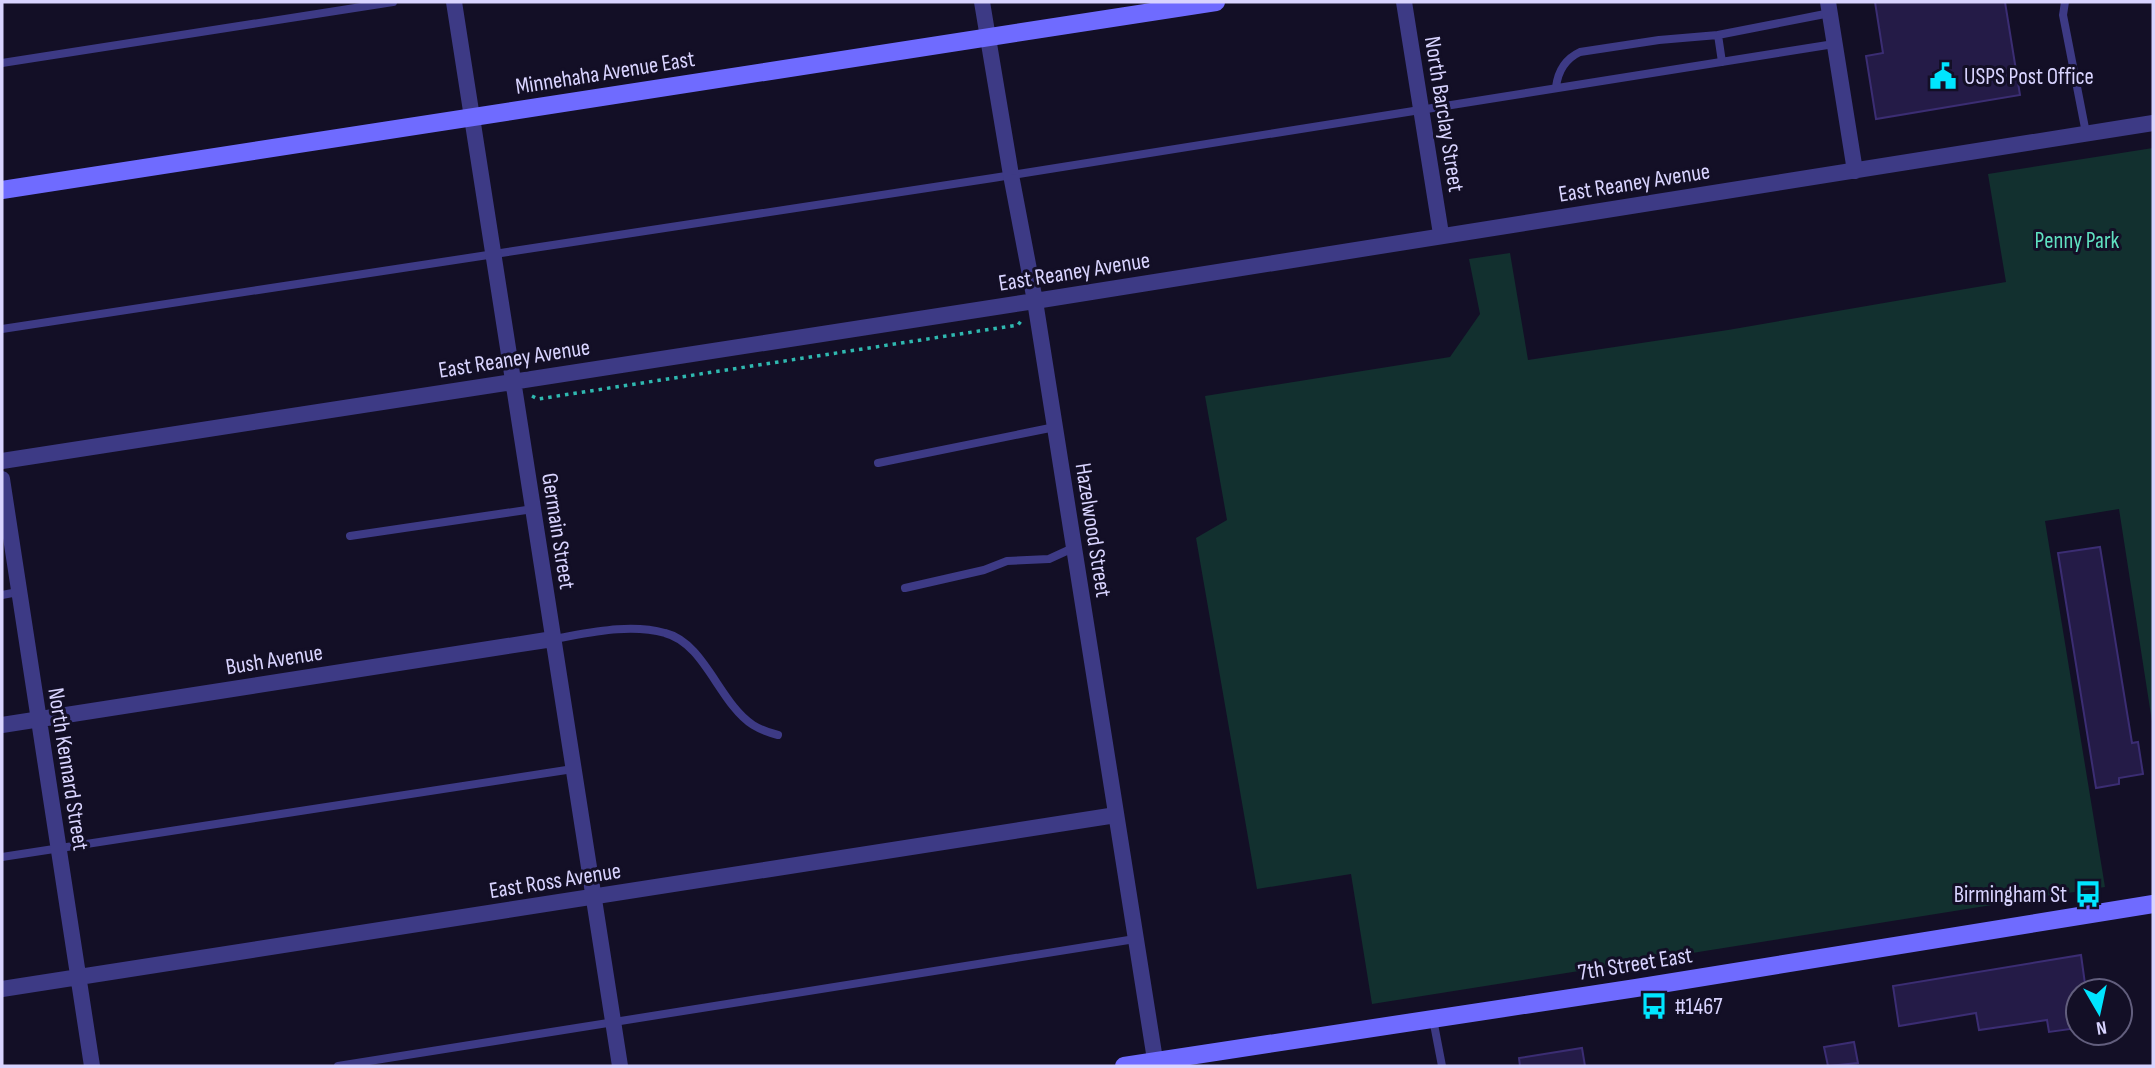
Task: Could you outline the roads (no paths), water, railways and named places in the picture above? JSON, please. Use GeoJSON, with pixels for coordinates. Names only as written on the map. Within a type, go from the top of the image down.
{"type":"FeatureCollection","features":[{"type":"Feature","properties":{"kind":"main road","name":"Minnehaha Avenue East"},"geometry":{"type":"LineString","coordinates":[[2,190],[1216,2]]}},
{"type":"Feature","properties":{"kind":"main road","name":"7th Street East"},"geometry":{"type":"LineString","coordinates":[[1124,1066],[1155,1064],[2153,904]]}},
{"type":"Feature","properties":{"kind":"street","name":"Germain Street"},"geometry":{"type":"LineString","coordinates":[[454,2],[620,1066]]}},
{"type":"Feature","properties":{"kind":"street","name":"Hazelwood Street"},"geometry":{"type":"LineString","coordinates":[[982,2],[1035,301],[1155,1064]]}},
{"type":"Feature","properties":{"kind":"street","name":"North Barclay Street"},"geometry":{"type":"LineString","coordinates":[[1404,2],[1441,234]]}},
{"type":"Feature","properties":{"kind":"street"},"geometry":{"type":"LineString","coordinates":[[1829,7],[1855,171]]}},
{"type":"Feature","properties":{"kind":"street","name":"East Reaney Avenue"},"geometry":{"type":"LineString","coordinates":[[2,461],[1035,301],[1441,234],[2153,123]]}},
{"type":"Feature","properties":{"kind":"street","name":"North Kennard Street"},"geometry":{"type":"LineString","coordinates":[[2,479],[92,1066]]}},
{"type":"Feature","properties":{"kind":"street","name":"Bush Avenue"},"geometry":{"type":"LineString","coordinates":[[2,725],[553,639]]}},
{"type":"Feature","properties":{"kind":"street","name":"East Ross Avenue"},"geometry":{"type":"LineString","coordinates":[[2,989],[1116,815]]}},
{"type":"Feature","properties":{"kind":"lane"},"geometry":{"type":"LineString","coordinates":[[2,62],[393,2]]}},
{"type":"Feature","properties":{"kind":"lane"},"geometry":{"type":"LineString","coordinates":[[2065,2],[2063,15],[2086,133]]}},
{"type":"Feature","properties":{"kind":"lane"},"geometry":{"type":"LineString","coordinates":[[1556,87],[1561,68],[1569,57],[1580,52],[1718,34],[1829,7]]}},
{"type":"Feature","properties":{"kind":"lane"},"geometry":{"type":"LineString","coordinates":[[1718,34],[1722,62]]}},
{"type":"Feature","properties":{"kind":"lane"},"geometry":{"type":"LineString","coordinates":[[2,329],[1011,175],[1834,44]]}},
{"type":"Feature","properties":{"kind":"lane"},"geometry":{"type":"LineString","coordinates":[[878,463],[1055,426]]}},
{"type":"Feature","properties":{"kind":"lane"},"geometry":{"type":"LineString","coordinates":[[350,537],[533,509]]}},
{"type":"Feature","properties":{"kind":"lane"},"geometry":{"type":"LineString","coordinates":[[905,588],[984,570],[1006,561],[1049,559],[1073,548]]}},
{"type":"Feature","properties":{"kind":"lane"},"geometry":{"type":"LineString","coordinates":[[2,595],[18,592]]}},
{"type":"Feature","properties":{"kind":"lane"},"geometry":{"type":"LineString","coordinates":[[553,639],[631,629],[668,633],[681,640],[694,653],[739,713],[753,725],[778,735]]}},
{"type":"Feature","properties":{"kind":"lane"},"geometry":{"type":"LineString","coordinates":[[2,857],[573,769]]}},
{"type":"Feature","properties":{"kind":"lane"},"geometry":{"type":"LineString","coordinates":[[338,1066],[1135,939]]}},
{"type":"Feature","properties":{"kind":"lane"},"geometry":{"type":"LineString","coordinates":[[1433,1019],[1442,1066]]}},
{"type":"Feature","properties":{"kind":"place","name":"USPS Post Office"},"geometry":{"type":"Point","coordinates":[1943,76]}},
{"type":"Feature","properties":{"kind":"place","name":"Birmingham St"},"geometry":{"type":"Point","coordinates":[2088,894]}},
{"type":"Feature","properties":{"kind":"place","name":"#1467"},"geometry":{"type":"Point","coordinates":[1654,1006]}},
{"type":"Feature","properties":{"kind":"park label","name":"Penny Park"},"geometry":{"type":"Point","coordinates":[2077,240]}}]}
